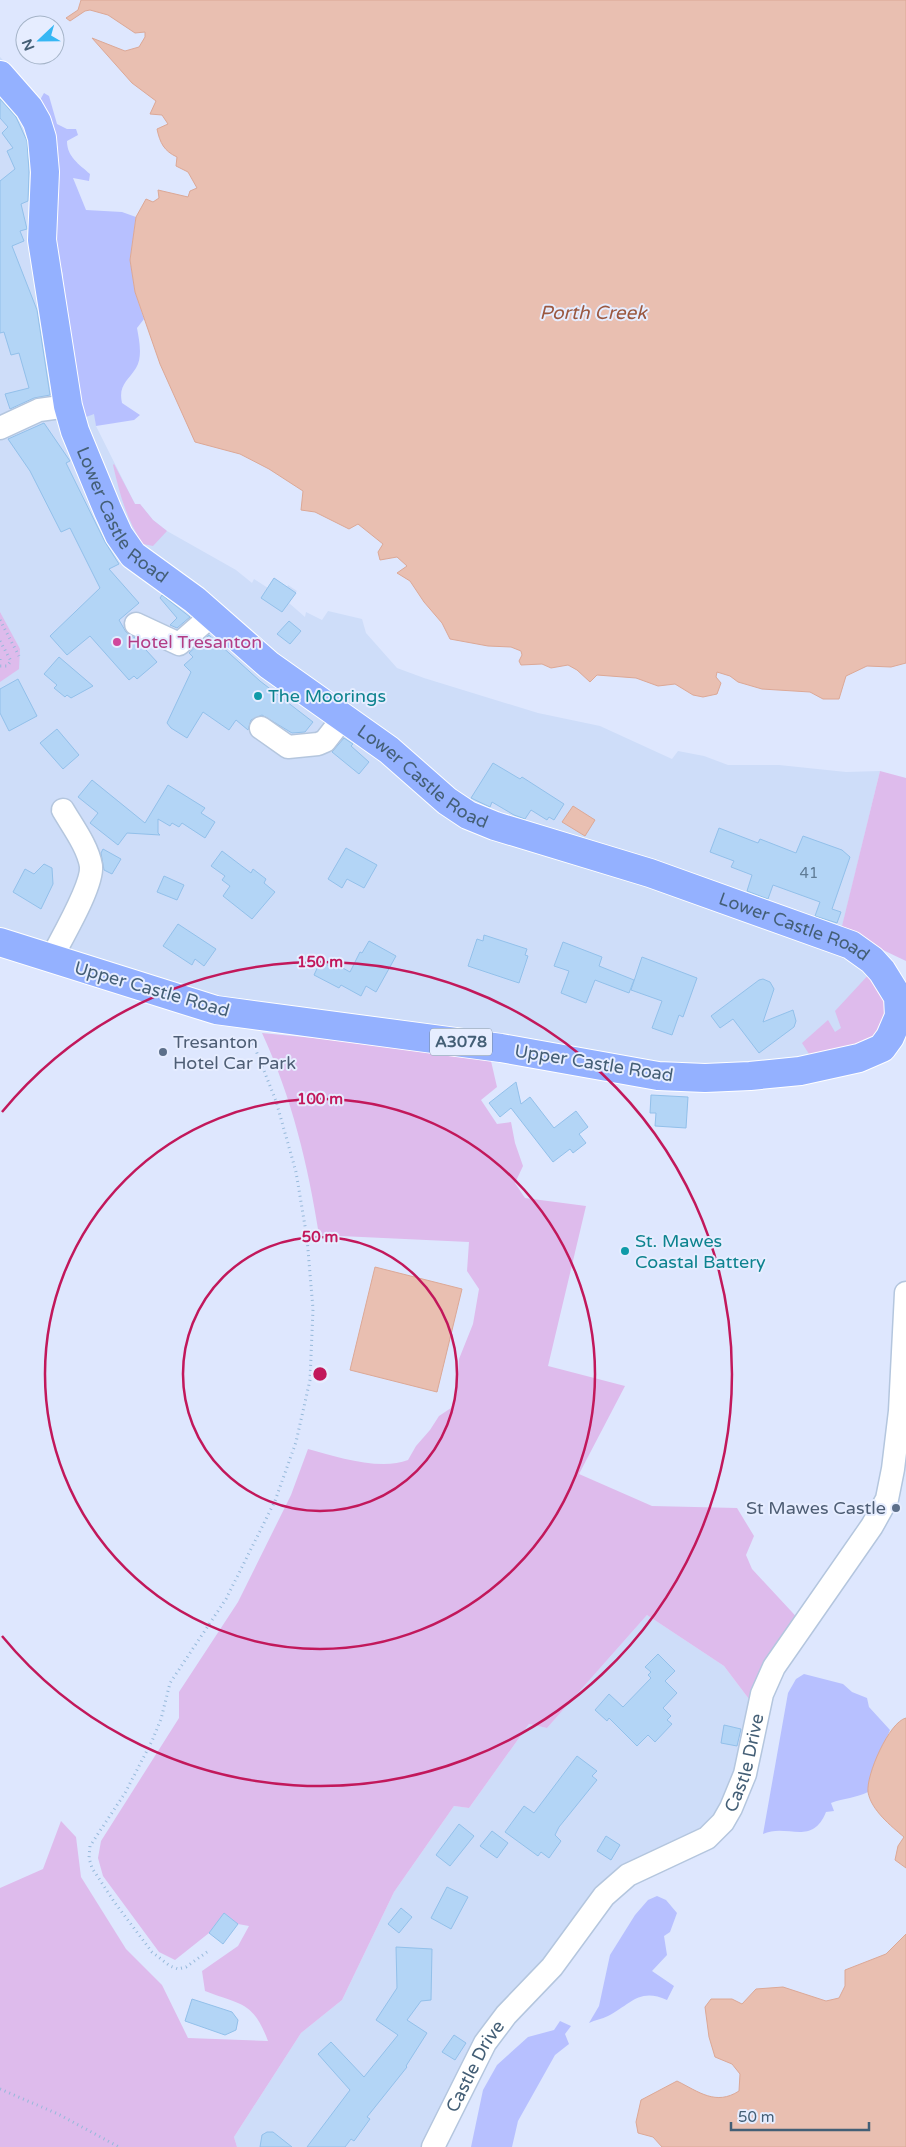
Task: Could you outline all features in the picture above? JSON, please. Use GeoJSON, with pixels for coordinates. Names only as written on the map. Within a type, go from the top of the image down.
{"type":"FeatureCollection","features":[{"type":"Feature","properties":{"kind":"main road","name":"Lower Castle Road"},"geometry":{"type":"LineString","coordinates":[[0,75],[29,108],[37,122],[42,138],[45,172],[42,240],[68,406],[87,461],[108,511],[124,543],[133,555],[195,600],[269,665],[389,750],[447,801],[480,821],[650,873],[851,945],[872,960],[882,971],[895,989],[902,1014]]}},
{"type":"Feature","properties":{"kind":"main road","name":"Upper Castle Road"},"geometry":{"type":"LineString","coordinates":[[0,942],[191,1003],[241,1014],[502,1048],[658,1076],[705,1078],[750,1076],[800,1071],[869,1055],[887,1043],[902,1014]]}},
{"type":"Feature","properties":{"kind":"street"},"geometry":{"type":"LineString","coordinates":[[0,428],[40,410],[68,406]]}},
{"type":"Feature","properties":{"kind":"street"},"geometry":{"type":"LineString","coordinates":[[136,624],[179,644],[211,616]]}},
{"type":"Feature","properties":{"kind":"street"},"geometry":{"type":"LineString","coordinates":[[260,728],[288,747],[318,744],[325,741],[343,718]]}},
{"type":"Feature","properties":{"kind":"street"},"geometry":{"type":"LineString","coordinates":[[51,959],[90,874],[87,853],[64,810]]}},
{"type":"Feature","properties":{"kind":"street","name":"Castle Drive"},"geometry":{"type":"LineString","coordinates":[[434,2147],[473,2064],[489,2037],[552,1967],[604,1896],[616,1884],[636,1871],[706,1838],[723,1822],[731,1808],[745,1774],[762,1694],[774,1667],[872,1526],[887,1499],[893,1469],[900,1412],[906,1292]]}},
{"type":"Feature","properties":{"kind":"path"},"geometry":{"type":"LineString","coordinates":[[0,620],[19,656]]}},
{"type":"Feature","properties":{"kind":"path"},"geometry":{"type":"LineString","coordinates":[[0,631],[4,628]]}},
{"type":"Feature","properties":{"kind":"path"},"geometry":{"type":"LineString","coordinates":[[0,642],[11,661],[8,666],[0,666]]}},
{"type":"Feature","properties":{"kind":"path"},"geometry":{"type":"LineString","coordinates":[[207,1952],[178,1969],[170,1966],[152,1952],[115,1904],[92,1868],[89,1858],[90,1846],[125,1793],[152,1741],[161,1719],[170,1683],[226,1599],[272,1509],[296,1442],[310,1380],[313,1309],[307,1238],[296,1172],[276,1101],[241,1014]]}},
{"type":"Feature","properties":{"kind":"path"},"geometry":{"type":"LineString","coordinates":[[0,2089],[58,2114],[119,2147]]}},
{"type":"Feature","properties":{"kind":"shaded area"},"geometry":{"type":"Polygon","coordinates":[[[0,57],[40,100],[58,148],[54,240],[63,275],[63,335],[95,414],[96,426],[135,504],[140,504],[153,520],[167,531],[236,570],[252,583],[254,579],[268,588],[274,578],[287,587],[288,585],[297,591],[289,603],[305,617],[306,612],[322,620],[328,611],[362,619],[366,633],[397,668],[424,678],[538,713],[600,726],[672,759],[678,751],[704,756],[728,765],[779,765],[846,772],[880,771],[839,940],[862,952],[895,1027],[750,1076],[271,1019],[0,942],[0,57]]]}},
{"type":"Feature","properties":{"kind":"shaded area"},"geometry":{"type":"Polygon","coordinates":[[[114,464],[135,504],[140,504],[153,520],[167,531],[153,546],[143,544],[132,525],[121,496],[114,464]]]}},
{"type":"Feature","properties":{"kind":"shaded area"},"geometry":{"type":"Polygon","coordinates":[[[0,612],[20,649],[19,669],[0,682],[0,612]]]}},
{"type":"Feature","properties":{"kind":"shaded area"},"geometry":{"type":"Polygon","coordinates":[[[880,771],[906,778],[906,961],[841,930],[880,771]]]}},
{"type":"Feature","properties":{"kind":"shaded area"},"geometry":{"type":"Polygon","coordinates":[[[872,971],[891,1008],[883,1033],[861,1048],[809,1054],[802,1043],[828,1020],[835,1032],[841,1028],[835,1011],[872,971]]]}},
{"type":"Feature","properties":{"kind":"shaded area"},"geometry":{"type":"Polygon","coordinates":[[[262,1033],[355,1042],[491,1061],[497,1087],[481,1100],[497,1124],[511,1122],[515,1143],[523,1166],[515,1183],[525,1198],[586,1206],[548,1366],[625,1386],[579,1474],[652,1506],[737,1508],[754,1536],[746,1555],[752,1569],[804,1625],[758,1711],[724,1666],[647,1615],[547,1728],[529,1724],[469,1808],[454,1806],[394,1892],[342,2000],[301,2033],[234,2137],[237,2147],[0,2147],[0,1888],[43,1869],[61,1821],[76,1837],[81,1877],[126,1949],[162,1985],[188,2038],[268,2041],[257,2018],[251,2011],[237,2002],[205,1991],[202,1971],[238,1946],[249,1926],[238,1924],[224,1913],[209,1933],[175,1960],[159,1952],[103,1876],[98,1858],[101,1841],[179,1718],[179,1692],[238,1602],[291,1495],[308,1449],[358,1462],[385,1464],[408,1460],[416,1446],[439,1416],[451,1408],[456,1396],[459,1359],[473,1324],[479,1289],[467,1271],[469,1242],[319,1235],[310,1183],[298,1132],[273,1057],[262,1033]]]}},
{"type":"Feature","properties":{"kind":"shaded area"},"geometry":{"type":"Polygon","coordinates":[[[647,1615],[724,1666],[758,1711],[731,1808],[651,1863],[506,2015],[433,2147],[237,2147],[234,2137],[301,2033],[342,2000],[394,1892],[454,1806],[469,1808],[529,1724],[547,1728],[647,1615]]]}},
{"type":"Feature","properties":{"kind":"sand"},"geometry":{"type":"Polygon","coordinates":[[[44,93],[49,96],[57,124],[67,129],[76,129],[78,135],[67,141],[71,156],[90,174],[89,181],[73,178],[86,210],[122,212],[136,217],[130,260],[135,292],[144,319],[137,328],[140,348],[138,364],[121,392],[122,403],[140,415],[134,420],[96,426],[94,414],[78,420],[63,335],[63,275],[54,240],[58,148],[40,100],[44,93]]]}},
{"type":"Feature","properties":{"kind":"sand"},"geometry":{"type":"Polygon","coordinates":[[[804,1674],[843,1684],[852,1692],[867,1698],[869,1707],[890,1730],[871,1775],[868,1792],[831,1803],[834,1811],[826,1812],[814,1829],[798,1832],[772,1831],[763,1834],[788,1693],[796,1679],[804,1674]]]}},
{"type":"Feature","properties":{"kind":"sand"},"geometry":{"type":"Polygon","coordinates":[[[657,1896],[666,1900],[677,1913],[670,1932],[664,1936],[667,1955],[652,1971],[674,1986],[667,2000],[649,1995],[642,1996],[608,2016],[589,2023],[599,2006],[610,1955],[635,1915],[648,1900],[657,1896]]]}},
{"type":"Feature","properties":{"kind":"sand"},"geometry":{"type":"Polygon","coordinates":[[[560,2021],[571,2026],[565,2034],[569,2044],[555,2055],[518,2121],[512,2147],[471,2147],[483,2090],[497,2065],[528,2037],[554,2030],[560,2021]]]}},
{"type":"Feature","properties":{"kind":"water","name":"Porth Creek"},"geometry":{"type":"Polygon","coordinates":[[[81,0],[906,0],[906,663],[891,667],[867,666],[846,676],[839,699],[823,699],[810,692],[762,689],[738,682],[730,676],[717,672],[716,677],[721,683],[717,694],[703,697],[693,695],[675,684],[658,686],[636,678],[597,675],[590,682],[577,670],[568,665],[551,668],[542,664],[521,665],[519,661],[522,655],[521,651],[511,647],[488,646],[450,639],[442,623],[424,602],[410,581],[397,573],[407,566],[397,557],[380,560],[378,552],[383,544],[358,524],[349,529],[315,512],[301,510],[303,491],[269,469],[240,454],[195,442],[160,364],[135,292],[130,260],[136,217],[146,199],[153,202],[159,198],[158,190],[188,197],[190,191],[197,188],[188,172],[176,166],[177,157],[169,152],[161,142],[157,129],[168,124],[162,115],[150,114],[156,101],[132,83],[92,38],[125,51],[139,47],[145,37],[145,32],[135,33],[108,15],[90,10],[85,11],[70,21],[66,18],[78,10],[81,0]]]}},
{"type":"Feature","properties":{"kind":"water"},"geometry":{"type":"Polygon","coordinates":[[[573,806],[595,820],[585,836],[562,822],[573,806]]]}},
{"type":"Feature","properties":{"kind":"water"},"geometry":{"type":"Polygon","coordinates":[[[375,1267],[462,1289],[437,1392],[350,1370],[375,1267]]]}},
{"type":"Feature","properties":{"kind":"water"},"geometry":{"type":"Polygon","coordinates":[[[906,1718],[906,1868],[895,1860],[898,1846],[904,1837],[877,1811],[870,1799],[868,1784],[875,1762],[886,1739],[899,1722],[906,1718]]]}},
{"type":"Feature","properties":{"kind":"water"},"geometry":{"type":"Polygon","coordinates":[[[906,1934],[906,2147],[662,2147],[653,2137],[638,2133],[636,2122],[641,2100],[677,2081],[708,2096],[723,2097],[739,2091],[740,2074],[732,2064],[715,2057],[709,2037],[705,2007],[711,1999],[732,1999],[742,2004],[756,1989],[783,1987],[826,2001],[839,1998],[845,1986],[845,1970],[886,1954],[906,1934]]]}},
{"type":"Feature","properties":{"kind":"building"},"geometry":{"type":"Polygon","coordinates":[[[0,99],[16,117],[27,141],[28,201],[21,204],[27,229],[20,231],[24,241],[12,246],[37,310],[50,395],[34,398],[10,409],[5,394],[29,388],[19,353],[11,355],[4,332],[0,333],[0,181],[15,169],[7,151],[13,148],[2,133],[8,127],[0,118],[0,99]]]}},
{"type":"Feature","properties":{"kind":"building"},"geometry":{"type":"Polygon","coordinates":[[[44,423],[70,461],[66,463],[105,542],[119,564],[109,569],[139,603],[119,620],[126,632],[135,638],[157,662],[137,679],[134,676],[129,680],[90,636],[67,655],[50,636],[100,588],[70,528],[61,532],[30,471],[8,439],[44,423]]]}},
{"type":"Feature","properties":{"kind":"building"},"geometry":{"type":"Polygon","coordinates":[[[274,578],[296,593],[282,612],[261,598],[274,578]]]}},
{"type":"Feature","properties":{"kind":"building"},"geometry":{"type":"Polygon","coordinates":[[[162,595],[190,617],[177,628],[170,625],[177,618],[160,598],[162,595]]]}},
{"type":"Feature","properties":{"kind":"building"},"geometry":{"type":"Polygon","coordinates":[[[289,621],[301,631],[290,644],[277,634],[289,621]]]}},
{"type":"Feature","properties":{"kind":"building"},"geometry":{"type":"Polygon","coordinates":[[[209,635],[260,681],[313,722],[305,732],[292,733],[262,715],[251,720],[248,730],[236,720],[229,730],[203,712],[187,738],[171,728],[167,723],[191,672],[184,665],[193,657],[189,653],[209,635]]]}},
{"type":"Feature","properties":{"kind":"building"},"geometry":{"type":"Polygon","coordinates":[[[59,657],[93,686],[71,698],[67,695],[65,697],[54,688],[57,685],[44,674],[59,657]]]}},
{"type":"Feature","properties":{"kind":"building"},"geometry":{"type":"Polygon","coordinates":[[[18,679],[37,716],[9,731],[0,713],[0,689],[18,679]]]}},
{"type":"Feature","properties":{"kind":"building"},"geometry":{"type":"Polygon","coordinates":[[[57,729],[79,755],[63,769],[40,743],[57,729]]]}},
{"type":"Feature","properties":{"kind":"building"},"geometry":{"type":"Polygon","coordinates":[[[344,738],[353,744],[351,746],[369,762],[359,774],[332,752],[344,738]]]}},
{"type":"Feature","properties":{"kind":"building"},"geometry":{"type":"Polygon","coordinates":[[[493,763],[520,779],[522,777],[564,804],[554,820],[549,817],[547,820],[531,810],[525,819],[492,802],[490,807],[471,798],[493,763]]]}},
{"type":"Feature","properties":{"kind":"building"},"geometry":{"type":"Polygon","coordinates":[[[92,780],[145,823],[168,785],[205,808],[201,813],[215,822],[205,838],[182,823],[179,827],[172,823],[170,826],[158,819],[158,833],[160,835],[127,833],[118,845],[90,823],[98,813],[78,797],[92,780]]]}},
{"type":"Feature","properties":{"kind":"building"},"geometry":{"type":"Polygon","coordinates":[[[719,828],[758,843],[760,839],[796,853],[803,836],[842,850],[850,857],[832,909],[841,912],[837,923],[815,916],[820,902],[773,885],[768,899],[747,891],[752,875],[731,867],[734,861],[710,852],[719,828]]]}},
{"type":"Feature","properties":{"kind":"building"},"geometry":{"type":"Polygon","coordinates":[[[346,848],[377,865],[364,888],[347,879],[342,888],[328,879],[346,848]]]}},
{"type":"Feature","properties":{"kind":"building"},"geometry":{"type":"Polygon","coordinates":[[[103,849],[121,859],[112,874],[104,870],[101,853],[103,849]]]}},
{"type":"Feature","properties":{"kind":"building"},"geometry":{"type":"Polygon","coordinates":[[[222,851],[251,873],[253,869],[266,879],[264,883],[275,892],[252,919],[223,896],[230,886],[222,880],[225,876],[211,866],[222,851]]]}},
{"type":"Feature","properties":{"kind":"building"},"geometry":{"type":"Polygon","coordinates":[[[44,864],[52,868],[53,884],[41,909],[13,892],[25,869],[34,874],[44,864]]]}},
{"type":"Feature","properties":{"kind":"building"},"geometry":{"type":"Polygon","coordinates":[[[164,876],[184,885],[177,900],[157,892],[164,876]]]}},
{"type":"Feature","properties":{"kind":"building"},"geometry":{"type":"Polygon","coordinates":[[[178,924],[216,949],[204,966],[195,959],[192,965],[163,946],[178,924]]]}},
{"type":"Feature","properties":{"kind":"building"},"geometry":{"type":"Polygon","coordinates":[[[484,935],[527,949],[525,955],[528,956],[519,983],[468,966],[477,939],[483,941],[484,935]]]}},
{"type":"Feature","properties":{"kind":"building"},"geometry":{"type":"Polygon","coordinates":[[[369,941],[396,956],[376,992],[366,986],[361,996],[341,985],[339,988],[314,975],[320,962],[330,966],[332,962],[350,972],[360,952],[362,953],[369,941]]]}},
{"type":"Feature","properties":{"kind":"building"},"geometry":{"type":"Polygon","coordinates":[[[563,942],[602,957],[599,966],[634,980],[629,993],[595,980],[586,1003],[561,993],[569,971],[554,966],[563,942]]]}},
{"type":"Feature","properties":{"kind":"building"},"geometry":{"type":"Polygon","coordinates":[[[642,957],[697,978],[683,1017],[679,1015],[672,1035],[652,1028],[662,1001],[631,990],[642,957]]]}},
{"type":"Feature","properties":{"kind":"building"},"geometry":{"type":"Polygon","coordinates":[[[763,979],[770,982],[774,989],[763,1022],[793,1010],[796,1021],[794,1027],[759,1053],[733,1019],[720,1028],[711,1016],[759,980],[763,979]]]}},
{"type":"Feature","properties":{"kind":"building"},"geometry":{"type":"Polygon","coordinates":[[[516,1082],[521,1104],[530,1097],[554,1128],[576,1111],[588,1127],[579,1134],[586,1143],[573,1153],[570,1149],[553,1162],[511,1108],[500,1117],[489,1103],[516,1082]]]}},
{"type":"Feature","properties":{"kind":"building"},"geometry":{"type":"Polygon","coordinates":[[[651,1095],[688,1097],[686,1128],[655,1126],[656,1113],[650,1113],[651,1095]]]}},
{"type":"Feature","properties":{"kind":"building"},"geometry":{"type":"Polygon","coordinates":[[[658,1654],[675,1671],[665,1681],[677,1693],[663,1708],[671,1716],[667,1720],[672,1724],[655,1742],[648,1735],[637,1746],[609,1718],[607,1721],[595,1710],[609,1694],[623,1707],[651,1678],[648,1675],[651,1672],[645,1667],[658,1654]]]}},
{"type":"Feature","properties":{"kind":"building"},"geometry":{"type":"Polygon","coordinates":[[[724,1725],[741,1729],[737,1746],[721,1743],[724,1725]]]}},
{"type":"Feature","properties":{"kind":"building"},"geometry":{"type":"Polygon","coordinates":[[[577,1756],[597,1771],[592,1776],[597,1780],[559,1827],[555,1835],[561,1841],[549,1858],[541,1852],[538,1856],[505,1832],[524,1806],[534,1813],[577,1756]]]}},
{"type":"Feature","properties":{"kind":"building"},"geometry":{"type":"Polygon","coordinates":[[[459,1824],[474,1836],[450,1866],[436,1855],[459,1824]]]}},
{"type":"Feature","properties":{"kind":"building"},"geometry":{"type":"Polygon","coordinates":[[[492,1831],[508,1843],[497,1858],[480,1846],[492,1831]]]}},
{"type":"Feature","properties":{"kind":"building"},"geometry":{"type":"Polygon","coordinates":[[[606,1836],[620,1845],[611,1860],[597,1851],[606,1836]]]}},
{"type":"Feature","properties":{"kind":"building"},"geometry":{"type":"Polygon","coordinates":[[[447,1887],[468,1897],[451,1929],[431,1918],[447,1887]]]}},
{"type":"Feature","properties":{"kind":"building"},"geometry":{"type":"Polygon","coordinates":[[[401,1908],[412,1917],[399,1933],[388,1924],[401,1908]]]}},
{"type":"Feature","properties":{"kind":"building"},"geometry":{"type":"Polygon","coordinates":[[[224,1913],[238,1924],[223,1944],[209,1933],[224,1913]]]}},
{"type":"Feature","properties":{"kind":"building"},"geometry":{"type":"Polygon","coordinates":[[[396,1947],[432,1949],[431,2000],[421,2001],[407,2020],[427,2033],[407,2067],[367,2117],[370,2119],[354,2141],[351,2139],[345,2147],[307,2147],[350,2090],[318,2054],[331,2042],[364,2077],[398,2035],[376,2020],[397,1988],[396,1947]]]}},
{"type":"Feature","properties":{"kind":"building"},"geometry":{"type":"Polygon","coordinates":[[[192,1999],[232,2012],[238,2020],[236,2030],[225,2035],[185,2021],[192,1999]]]}},
{"type":"Feature","properties":{"kind":"building"},"geometry":{"type":"Polygon","coordinates":[[[454,2035],[466,2043],[455,2060],[442,2052],[454,2035]]]}},
{"type":"Feature","properties":{"kind":"building"},"geometry":{"type":"Polygon","coordinates":[[[267,2132],[273,2132],[292,2147],[260,2147],[262,2135],[267,2132]]]}},
{"type":"Feature","properties":{"kind":"place","name":"Hotel Tresanton"},"geometry":{"type":"Point","coordinates":[117,642]}},
{"type":"Feature","properties":{"kind":"place","name":"The Moorings"},"geometry":{"type":"Point","coordinates":[258,696]}},
{"type":"Feature","properties":{"kind":"place","name":"Tresanton Hotel Car Park"},"geometry":{"type":"Point","coordinates":[163,1052]}},
{"type":"Feature","properties":{"kind":"place","name":"St. Mawes Coastal Battery"},"geometry":{"type":"Point","coordinates":[625,1251]}},
{"type":"Feature","properties":{"kind":"place","name":"St Mawes Castle"},"geometry":{"type":"Point","coordinates":[896,1508]}}]}
